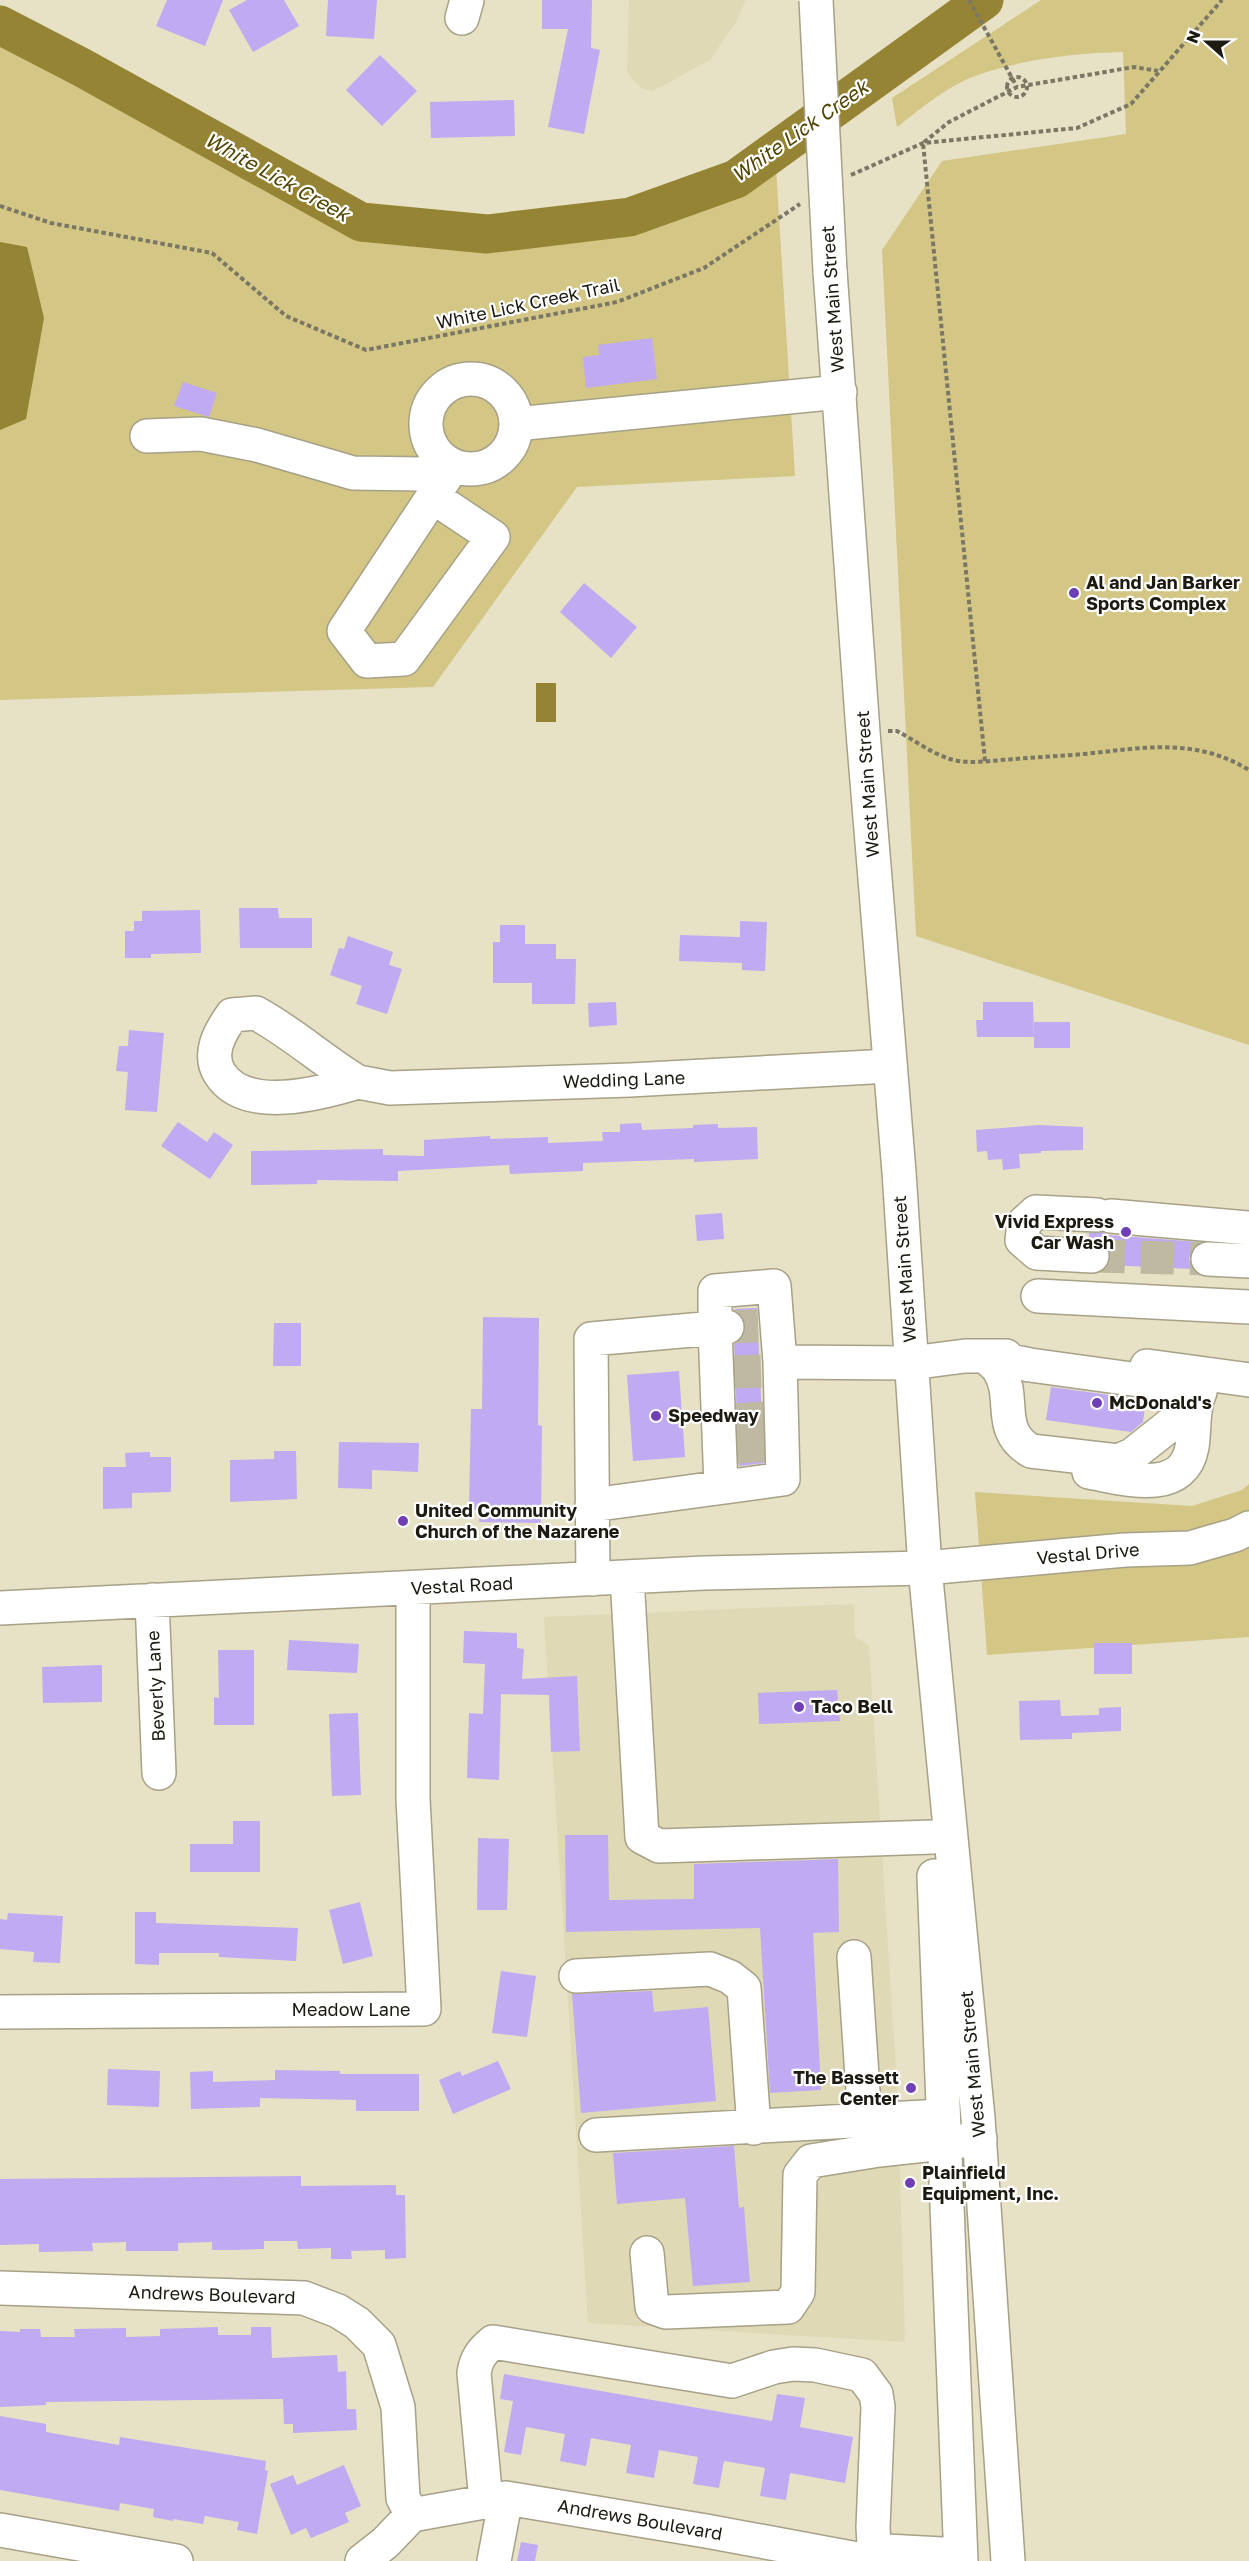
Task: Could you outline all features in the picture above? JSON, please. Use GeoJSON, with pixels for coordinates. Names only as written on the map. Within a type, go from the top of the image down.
{"type":"FeatureCollection","features":[{"type":"Feature","properties":{"kind":"street","name":"West Main Street"},"geometry":{"type":"LineString","coordinates":[[816,0],[830,271],[925,1568],[980,2139],[1008,2561]]}},
{"type":"Feature","properties":{"kind":"street"},"geometry":{"type":"LineString","coordinates":[[472,379],[487,382],[500,389],[509,400],[515,415],[516,424],[512,445],[490,466],[476,470],[450,464],[435,453],[428,440],[425,426],[427,411],[434,398],[444,387],[458,381],[472,379]]}},
{"type":"Feature","properties":{"kind":"street"},"geometry":{"type":"LineString","coordinates":[[516,424],[840,392]]}},
{"type":"Feature","properties":{"kind":"street"},"geometry":{"type":"LineString","coordinates":[[147,436],[201,434],[257,445],[353,473],[423,474],[450,464]]}},
{"type":"Feature","properties":{"kind":"street"},"geometry":{"type":"LineString","coordinates":[[433,497],[494,537],[404,659],[367,661],[344,632],[433,497],[450,464]]}},
{"type":"Feature","properties":{"kind":"street","name":"Wedding Lane"},"geometry":{"type":"LineString","coordinates":[[358,1082],[390,1088],[641,1079],[890,1066]]}},
{"type":"Feature","properties":{"kind":"street"},"geometry":{"type":"LineString","coordinates":[[1092,1256],[1037,1253],[1022,1240],[1024,1223],[1036,1212],[1104,1215],[1249,1228]]}},
{"type":"Feature","properties":{"kind":"street"},"geometry":{"type":"LineString","coordinates":[[1208,1258],[1249,1261]]}},
{"type":"Feature","properties":{"kind":"street"},"geometry":{"type":"LineString","coordinates":[[1038,1296],[1249,1307]]}},
{"type":"Feature","properties":{"kind":"street"},"geometry":{"type":"LineString","coordinates":[[592,1579],[591,1339],[749,1382],[965,1356],[1076,1357],[1238,1379]]}},
{"type":"Feature","properties":{"kind":"street"},"geometry":{"type":"LineString","coordinates":[[985,1356],[994,1376],[998,1420],[1004,1440],[1016,1454],[1035,1462],[1141,1480],[1158,1481],[1173,1476],[1192,1449],[1195,1401],[1200,1391],[1238,1379]]}},
{"type":"Feature","properties":{"kind":"street"},"geometry":{"type":"LineString","coordinates":[[985,1356],[1059,1370],[1168,1384],[1178,1391],[1179,1409],[1175,1421],[1132,1455],[1118,1461],[1031,1451],[1019,1444],[1012,1434],[1005,1390],[999,1370],[985,1356]]}},
{"type":"Feature","properties":{"kind":"street"},"geometry":{"type":"LineString","coordinates":[[592,1505],[783,1479],[749,1382]]}},
{"type":"Feature","properties":{"kind":"street"},"geometry":{"type":"LineString","coordinates":[[722,1487],[749,1382]]}},
{"type":"Feature","properties":{"kind":"street","name":"Vestal Drive"},"geometry":{"type":"LineString","coordinates":[[925,1568],[1125,1550],[1190,1548],[1235,1535],[1249,1528]]}},
{"type":"Feature","properties":{"kind":"street","name":"West Main Street"},"geometry":{"type":"LineString","coordinates":[[925,1568],[943,2129],[960,2558]]}},
{"type":"Feature","properties":{"kind":"street","name":"Vestal Road"},"geometry":{"type":"LineString","coordinates":[[0,1608],[704,1573],[925,1568]]}},
{"type":"Feature","properties":{"kind":"street"},"geometry":{"type":"LineString","coordinates":[[627,1577],[642,1837],[659,1846],[933,1837]]}},
{"type":"Feature","properties":{"kind":"street","name":"Meadow Lane"},"geometry":{"type":"LineString","coordinates":[[0,2012],[424,2009],[413,1799],[413,1588]]}},
{"type":"Feature","properties":{"kind":"street","name":"Beverly Lane"},"geometry":{"type":"LineString","coordinates":[[152,1600],[159,1773]]}},
{"type":"Feature","properties":{"kind":"street"},"geometry":{"type":"LineString","coordinates":[[854,1957],[865,2121]]}},
{"type":"Feature","properties":{"kind":"street"},"geometry":{"type":"LineString","coordinates":[[576,1976],[710,1969],[730,1977],[744,1988],[754,2128]]}},
{"type":"Feature","properties":{"kind":"street"},"geometry":{"type":"LineString","coordinates":[[596,2135],[865,2121],[943,2129],[980,2139]]}},
{"type":"Feature","properties":{"kind":"street"},"geometry":{"type":"LineString","coordinates":[[647,2253],[652,2307],[659,2310],[666,2312],[788,2307],[798,2292],[800,2175],[811,2162],[879,2150],[943,2129]]}},
{"type":"Feature","properties":{"kind":"street","name":"Andrews Boulevard"},"geometry":{"type":"LineString","coordinates":[[0,2288],[304,2298],[338,2311],[357,2323],[379,2345],[398,2407],[403,2498],[412,2515],[496,2500],[706,2530],[868,2561]]}},
{"type":"Feature","properties":{"kind":"street"},"geometry":{"type":"LineString","coordinates":[[494,2561],[496,2500],[474,2373],[476,2361],[484,2349],[493,2342],[732,2381],[774,2367],[793,2364],[815,2365],[862,2375],[876,2394],[878,2407],[873,2527],[875,2561]]}},
{"type":"Feature","properties":{"kind":"street"},"geometry":{"type":"LineString","coordinates":[[362,2561],[385,2543],[412,2515]]}},
{"type":"Feature","properties":{"kind":"street"},"geometry":{"type":"LineString","coordinates":[[0,2530],[176,2561]]}},
{"type":"Feature","properties":{"kind":"street"},"geometry":{"type":"LineString","coordinates":[[875,2561],[887,2551],[960,2558]]}},
{"type":"Feature","properties":{"kind":"path"},"geometry":{"type":"LineString","coordinates":[[969,0],[1017,87]]}},
{"type":"Feature","properties":{"kind":"path","name":"White Lick Creek Trail"},"geometry":{"type":"LineString","coordinates":[[0,206],[51,223],[212,253],[286,316],[366,350],[617,302],[704,268],[825,189],[858,171],[923,143],[1077,128],[1131,104],[1222,0]]}},
{"type":"Feature","properties":{"kind":"path"},"geometry":{"type":"LineString","coordinates":[[985,761],[923,143],[949,122],[1017,87],[1134,67],[1159,71]]}},
{"type":"Feature","properties":{"kind":"path"},"geometry":{"type":"LineString","coordinates":[[1016,76],[1023,79],[1026,86],[1025,93],[1018,97],[1006,88],[1008,81],[1016,76]]}},
{"type":"Feature","properties":{"kind":"path"},"geometry":{"type":"LineString","coordinates":[[863,732],[897,731],[951,759],[985,761],[1084,754],[1137,747],[1171,747],[1202,750],[1230,758],[1249,770]]}},
{"type":"Feature","properties":{"kind":"shaded area"},"geometry":{"type":"Polygon","coordinates":[[[629,0],[746,0],[736,22],[710,60],[653,91],[642,89],[627,73],[629,0]]]}},
{"type":"Feature","properties":{"kind":"shaded area","name":"Al and Jan Barker Sports Complex"},"geometry":{"type":"Polygon","coordinates":[[[1041,0],[1249,0],[1249,1045],[916,936],[882,250],[942,161],[1126,134],[1123,52],[1050,58],[995,69],[967,79],[946,91],[897,127],[892,98],[1041,0]]]}},
{"type":"Feature","properties":{"kind":"shaded area"},"geometry":{"type":"Polygon","coordinates":[[[0,25],[81,67],[361,222],[487,234],[630,217],[736,179],[775,151],[795,476],[577,487],[433,687],[0,700],[0,25]]]}},
{"type":"Feature","properties":{"kind":"shaded area"},"geometry":{"type":"Polygon","coordinates":[[[0,242],[27,247],[44,318],[26,419],[0,430],[0,242]]]}},
{"type":"Feature","properties":{"kind":"shaded area"},"geometry":{"type":"Polygon","coordinates":[[[536,683],[556,683],[556,722],[536,722],[536,683]]]}},
{"type":"Feature","properties":{"kind":"shaded area"},"geometry":{"type":"Polygon","coordinates":[[[1249,1484],[1249,1637],[987,1655],[975,1492],[1192,1506],[1242,1490],[1249,1484]]]}},
{"type":"Feature","properties":{"kind":"shaded area"},"geometry":{"type":"Polygon","coordinates":[[[854,1604],[855,1637],[869,1646],[898,2103],[905,2342],[588,2323],[544,1617],[854,1604]]]}},
{"type":"Feature","properties":{"kind":"building"},"geometry":{"type":"Polygon","coordinates":[[[167,0],[223,0],[205,46],[156,26],[167,0]]]}},
{"type":"Feature","properties":{"kind":"building"},"geometry":{"type":"Polygon","coordinates":[[[247,0],[284,0],[299,26],[253,52],[229,10],[247,0]]]}},
{"type":"Feature","properties":{"kind":"building"},"geometry":{"type":"Polygon","coordinates":[[[328,0],[377,0],[374,39],[326,36],[328,0]]]}},
{"type":"Feature","properties":{"kind":"building"},"geometry":{"type":"Polygon","coordinates":[[[542,0],[592,0],[591,48],[600,50],[584,134],[548,127],[568,29],[542,29],[542,0]]]}},
{"type":"Feature","properties":{"kind":"building"},"geometry":{"type":"Polygon","coordinates":[[[380,55],[417,91],[382,126],[346,90],[380,55]]]}},
{"type":"Feature","properties":{"kind":"building"},"geometry":{"type":"Polygon","coordinates":[[[514,100],[515,136],[431,138],[430,102],[514,100]]]}},
{"type":"Feature","properties":{"kind":"building"},"geometry":{"type":"Polygon","coordinates":[[[652,338],[657,379],[586,388],[583,357],[599,355],[598,345],[652,338]]]}},
{"type":"Feature","properties":{"kind":"building"},"geometry":{"type":"Polygon","coordinates":[[[183,382],[217,393],[209,417],[174,406],[183,382]]]}},
{"type":"Feature","properties":{"kind":"building"},"geometry":{"type":"Polygon","coordinates":[[[584,583],[637,627],[611,658],[560,612],[584,583]]]}},
{"type":"Feature","properties":{"kind":"building"},"geometry":{"type":"Polygon","coordinates":[[[239,908],[278,908],[279,918],[312,918],[312,948],[240,948],[239,908]]]}},
{"type":"Feature","properties":{"kind":"building"},"geometry":{"type":"Polygon","coordinates":[[[200,910],[201,953],[151,954],[151,958],[125,958],[125,931],[134,931],[134,921],[142,921],[142,911],[200,910]]]}},
{"type":"Feature","properties":{"kind":"building"},"geometry":{"type":"Polygon","coordinates":[[[740,921],[767,922],[765,971],[742,970],[742,963],[679,961],[680,935],[740,937],[740,921]]]}},
{"type":"Feature","properties":{"kind":"building"},"geometry":{"type":"Polygon","coordinates":[[[500,925],[525,925],[525,944],[556,944],[556,959],[576,959],[575,1004],[532,1004],[532,983],[493,983],[493,942],[500,942],[500,925]]]}},
{"type":"Feature","properties":{"kind":"building"},"geometry":{"type":"Polygon","coordinates":[[[348,936],[393,952],[389,965],[402,969],[387,1014],[356,1004],[362,986],[330,975],[339,948],[344,949],[348,936]]]}},
{"type":"Feature","properties":{"kind":"building"},"geometry":{"type":"Polygon","coordinates":[[[616,1002],[617,1025],[589,1027],[588,1003],[616,1002]]]}},
{"type":"Feature","properties":{"kind":"building"},"geometry":{"type":"Polygon","coordinates":[[[983,1002],[1033,1002],[1034,1037],[977,1037],[976,1020],[983,1020],[983,1002]]]}},
{"type":"Feature","properties":{"kind":"building"},"geometry":{"type":"Polygon","coordinates":[[[1034,1022],[1070,1022],[1070,1048],[1034,1048],[1034,1022]]]}},
{"type":"Feature","properties":{"kind":"building"},"geometry":{"type":"Polygon","coordinates":[[[129,1030],[164,1033],[157,1112],[125,1110],[128,1072],[116,1071],[119,1046],[128,1046],[129,1030]]]}},
{"type":"Feature","properties":{"kind":"building"},"geometry":{"type":"Polygon","coordinates":[[[178,1122],[207,1142],[214,1132],[233,1145],[210,1179],[161,1146],[178,1122]]]}},
{"type":"Feature","properties":{"kind":"building"},"geometry":{"type":"Polygon","coordinates":[[[641,1123],[642,1130],[693,1128],[693,1125],[718,1124],[718,1128],[757,1127],[758,1159],[583,1163],[583,1171],[510,1174],[509,1165],[398,1171],[398,1181],[317,1180],[317,1184],[251,1185],[251,1151],[383,1149],[383,1155],[424,1156],[424,1140],[490,1136],[490,1139],[548,1137],[548,1143],[603,1141],[602,1132],[620,1132],[620,1124],[641,1123]]]}},
{"type":"Feature","properties":{"kind":"building"},"geometry":{"type":"Polygon","coordinates":[[[1039,1125],[1083,1127],[1083,1150],[1019,1154],[1020,1168],[1003,1170],[1002,1159],[988,1160],[987,1151],[977,1152],[976,1130],[1039,1125]]]}},
{"type":"Feature","properties":{"kind":"building"},"geometry":{"type":"Polygon","coordinates":[[[722,1213],[724,1239],[697,1241],[695,1215],[722,1213]]]}},
{"type":"Feature","properties":{"kind":"building"},"geometry":{"type":"Polygon","coordinates":[[[1103,1232],[1109,1235],[1199,1242],[1193,1248],[1189,1258],[1192,1269],[1108,1265],[1111,1256],[1108,1247],[1102,1240],[1089,1237],[1089,1233],[1103,1232]]]}},
{"type":"Feature","properties":{"kind":"building","name":"Speedway"},"geometry":{"type":"Polygon","coordinates":[[[757,1308],[764,1463],[739,1466],[734,1344],[744,1335],[746,1326],[742,1316],[734,1309],[757,1308]]]}},
{"type":"Feature","properties":{"kind":"building"},"geometry":{"type":"Polygon","coordinates":[[[483,1317],[539,1318],[538,1425],[542,1426],[541,1523],[479,1522],[480,1510],[469,1510],[471,1409],[482,1409],[483,1317]]]}},
{"type":"Feature","properties":{"kind":"building"},"geometry":{"type":"Polygon","coordinates":[[[274,1323],[301,1323],[301,1366],[273,1366],[274,1323]]]}},
{"type":"Feature","properties":{"kind":"building","name":"Speedway"},"geometry":{"type":"Polygon","coordinates":[[[679,1371],[685,1457],[633,1461],[627,1375],[679,1371]]]}},
{"type":"Feature","properties":{"kind":"building","name":"McDonald's"},"geometry":{"type":"Polygon","coordinates":[[[1051,1387],[1146,1400],[1143,1422],[1131,1432],[1046,1420],[1051,1387]]]}},
{"type":"Feature","properties":{"kind":"building"},"geometry":{"type":"Polygon","coordinates":[[[339,1442],[419,1443],[418,1472],[372,1470],[372,1489],[338,1488],[339,1442]]]}},
{"type":"Feature","properties":{"kind":"building"},"geometry":{"type":"Polygon","coordinates":[[[274,1451],[296,1451],[297,1499],[230,1502],[230,1460],[274,1459],[274,1451]]]}},
{"type":"Feature","properties":{"kind":"building"},"geometry":{"type":"Polygon","coordinates":[[[150,1452],[150,1457],[171,1457],[171,1492],[132,1493],[132,1508],[103,1509],[103,1467],[126,1467],[125,1453],[150,1452]]]}},
{"type":"Feature","properties":{"kind":"building"},"geometry":{"type":"Polygon","coordinates":[[[464,1631],[517,1633],[517,1648],[524,1649],[522,1679],[577,1676],[580,1751],[551,1752],[549,1695],[501,1694],[499,1780],[467,1778],[469,1713],[483,1714],[485,1664],[463,1663],[464,1631]]]}},
{"type":"Feature","properties":{"kind":"building"},"geometry":{"type":"Polygon","coordinates":[[[289,1640],[359,1644],[357,1673],[287,1670],[289,1640]]]}},
{"type":"Feature","properties":{"kind":"building"},"geometry":{"type":"Polygon","coordinates":[[[1094,1643],[1132,1643],[1132,1674],[1094,1674],[1094,1643]]]}},
{"type":"Feature","properties":{"kind":"building"},"geometry":{"type":"Polygon","coordinates":[[[218,1650],[254,1650],[254,1725],[214,1725],[214,1697],[219,1698],[218,1650]]]}},
{"type":"Feature","properties":{"kind":"building"},"geometry":{"type":"Polygon","coordinates":[[[102,1665],[102,1702],[43,1703],[42,1667],[102,1665]]]}},
{"type":"Feature","properties":{"kind":"building","name":"Taco Bell"},"geometry":{"type":"Polygon","coordinates":[[[837,1690],[840,1721],[759,1724],[758,1693],[837,1690]]]}},
{"type":"Feature","properties":{"kind":"building"},"geometry":{"type":"Polygon","coordinates":[[[1060,1700],[1061,1716],[1099,1715],[1099,1708],[1121,1707],[1121,1731],[1072,1733],[1072,1739],[1020,1740],[1019,1701],[1060,1700]]]}},
{"type":"Feature","properties":{"kind":"building"},"geometry":{"type":"Polygon","coordinates":[[[358,1713],[361,1795],[332,1796],[329,1714],[358,1713]]]}},
{"type":"Feature","properties":{"kind":"building"},"geometry":{"type":"Polygon","coordinates":[[[233,1821],[260,1821],[260,1872],[190,1872],[190,1844],[233,1844],[233,1821]]]}},
{"type":"Feature","properties":{"kind":"building"},"geometry":{"type":"Polygon","coordinates":[[[565,1835],[608,1835],[609,1900],[694,1899],[694,1864],[838,1859],[839,1932],[813,1933],[821,2090],[770,2093],[760,1928],[566,1932],[565,1835]]]}},
{"type":"Feature","properties":{"kind":"building"},"geometry":{"type":"Polygon","coordinates":[[[478,1838],[509,1839],[507,1910],[477,1910],[478,1838]]]}},
{"type":"Feature","properties":{"kind":"building"},"geometry":{"type":"Polygon","coordinates":[[[360,1902],[373,1956],[343,1964],[329,1910],[360,1902]]]}},
{"type":"Feature","properties":{"kind":"building"},"geometry":{"type":"Polygon","coordinates":[[[135,1912],[156,1912],[156,1923],[298,1928],[296,1961],[219,1957],[219,1953],[159,1953],[159,1965],[135,1964],[135,1912]]]}},
{"type":"Feature","properties":{"kind":"building"},"geometry":{"type":"Polygon","coordinates":[[[8,1913],[63,1916],[60,1963],[33,1962],[34,1952],[0,1949],[0,1919],[7,1920],[8,1913]]]}},
{"type":"Feature","properties":{"kind":"building"},"geometry":{"type":"Polygon","coordinates":[[[501,1971],[536,1976],[527,2037],[492,2033],[501,1971]]]}},
{"type":"Feature","properties":{"kind":"building"},"geometry":{"type":"Polygon","coordinates":[[[652,1991],[654,2012],[708,2007],[716,2101],[581,2113],[572,1994],[652,1991]]]}},
{"type":"Feature","properties":{"kind":"building"},"geometry":{"type":"Polygon","coordinates":[[[498,2061],[511,2089],[453,2114],[439,2080],[460,2071],[462,2076],[498,2061]]]}},
{"type":"Feature","properties":{"kind":"building"},"geometry":{"type":"Polygon","coordinates":[[[108,2069],[160,2071],[159,2107],[107,2105],[108,2069]]]}},
{"type":"Feature","properties":{"kind":"building"},"geometry":{"type":"Polygon","coordinates":[[[275,2070],[340,2071],[340,2074],[419,2074],[419,2111],[356,2111],[356,2100],[260,2098],[260,2107],[191,2109],[190,2072],[213,2071],[213,2082],[275,2080],[275,2070]]]}},
{"type":"Feature","properties":{"kind":"building"},"geometry":{"type":"Polygon","coordinates":[[[734,2146],[739,2208],[744,2207],[750,2282],[693,2286],[685,2198],[617,2204],[613,2153],[734,2146]]]}},
{"type":"Feature","properties":{"kind":"building"},"geometry":{"type":"Polygon","coordinates":[[[301,2176],[301,2186],[396,2185],[396,2195],[405,2195],[406,2258],[385,2259],[385,2250],[351,2251],[352,2259],[331,2259],[331,2248],[298,2249],[297,2241],[264,2241],[264,2249],[233,2250],[212,2250],[212,2242],[178,2243],[178,2251],[126,2251],[126,2242],[92,2243],[93,2251],[39,2252],[39,2244],[0,2245],[0,2179],[301,2176]]]}},
{"type":"Feature","properties":{"kind":"building"},"geometry":{"type":"Polygon","coordinates":[[[218,2327],[218,2335],[251,2335],[251,2327],[271,2327],[272,2358],[337,2355],[338,2372],[346,2371],[347,2409],[356,2409],[357,2430],[293,2433],[293,2424],[284,2424],[283,2399],[46,2402],[46,2405],[0,2407],[0,2331],[20,2332],[20,2329],[40,2329],[41,2337],[75,2337],[74,2329],[126,2328],[126,2337],[160,2336],[160,2329],[218,2327]]]}},
{"type":"Feature","properties":{"kind":"building"},"geometry":{"type":"Polygon","coordinates":[[[504,2374],[772,2421],[777,2394],[805,2398],[800,2427],[853,2437],[845,2483],[790,2473],[786,2500],[760,2496],[765,2468],[724,2461],[719,2488],[693,2484],[698,2457],[659,2450],[654,2478],[626,2473],[631,2445],[591,2438],[586,2466],[560,2461],[565,2434],[526,2427],[521,2455],[504,2452],[513,2401],[500,2399],[504,2374]]]}},
{"type":"Feature","properties":{"kind":"building"},"geometry":{"type":"Polygon","coordinates":[[[0,2416],[46,2424],[46,2432],[119,2445],[120,2437],[266,2461],[265,2470],[268,2471],[257,2534],[237,2530],[239,2522],[205,2516],[203,2524],[173,2519],[173,2521],[153,2517],[154,2509],[120,2503],[119,2511],[0,2490],[0,2416]]]}},
{"type":"Feature","properties":{"kind":"building"},"geometry":{"type":"Polygon","coordinates":[[[344,2465],[361,2506],[345,2513],[349,2522],[311,2538],[306,2528],[291,2535],[270,2484],[293,2475],[297,2485],[344,2465]]]}},
{"type":"Feature","properties":{"kind":"building"},"geometry":{"type":"Polygon","coordinates":[[[521,2542],[538,2545],[535,2561],[517,2561],[521,2542]]]}},
{"type":"Feature","properties":{"kind":"waterway","name":"White Lick Creek"},"geometry":{"type":"LineString","coordinates":[[0,25],[81,67],[361,222],[487,234],[630,217],[736,179],[984,0]]}},
{"type":"Feature","properties":{"kind":"tunnel"},"geometry":{"type":"LineString","coordinates":[[1092,1256],[1208,1259]]}},
{"type":"Feature","properties":{"kind":"tunnel"},"geometry":{"type":"LineString","coordinates":[[727,1327],[758,1326]]}},
{"type":"Feature","properties":{"kind":"tunnel"},"geometry":{"type":"LineString","coordinates":[[730,1372],[761,1371]]}},
{"type":"Feature","properties":{"kind":"tunnel"},"geometry":{"type":"LineString","coordinates":[[734,1420],[764,1418]]}},
{"type":"Feature","properties":{"kind":"tunnel"},"geometry":{"type":"LineString","coordinates":[[736,1447],[766,1445]]}},
{"type":"Feature","properties":{"kind":"place","name":"Al and Jan Barker Sports Complex"},"geometry":{"type":"Point","coordinates":[1074,593]}},
{"type":"Feature","properties":{"kind":"place","name":"Vivid Express Car Wash"},"geometry":{"type":"Point","coordinates":[1126,1232]}},
{"type":"Feature","properties":{"kind":"place","name":"McDonald's"},"geometry":{"type":"Point","coordinates":[1097,1403]}},
{"type":"Feature","properties":{"kind":"place","name":"Speedway"},"geometry":{"type":"Point","coordinates":[656,1416]}},
{"type":"Feature","properties":{"kind":"place","name":"United Community Church of the Nazarene"},"geometry":{"type":"Point","coordinates":[403,1521]}},
{"type":"Feature","properties":{"kind":"place","name":"Taco Bell"},"geometry":{"type":"Point","coordinates":[799,1707]}},
{"type":"Feature","properties":{"kind":"place","name":"The Bassett Center"},"geometry":{"type":"Point","coordinates":[911,2088]}},
{"type":"Feature","properties":{"kind":"place","name":"Plainfield Equipment, Inc."},"geometry":{"type":"Point","coordinates":[910,2183]}}]}
